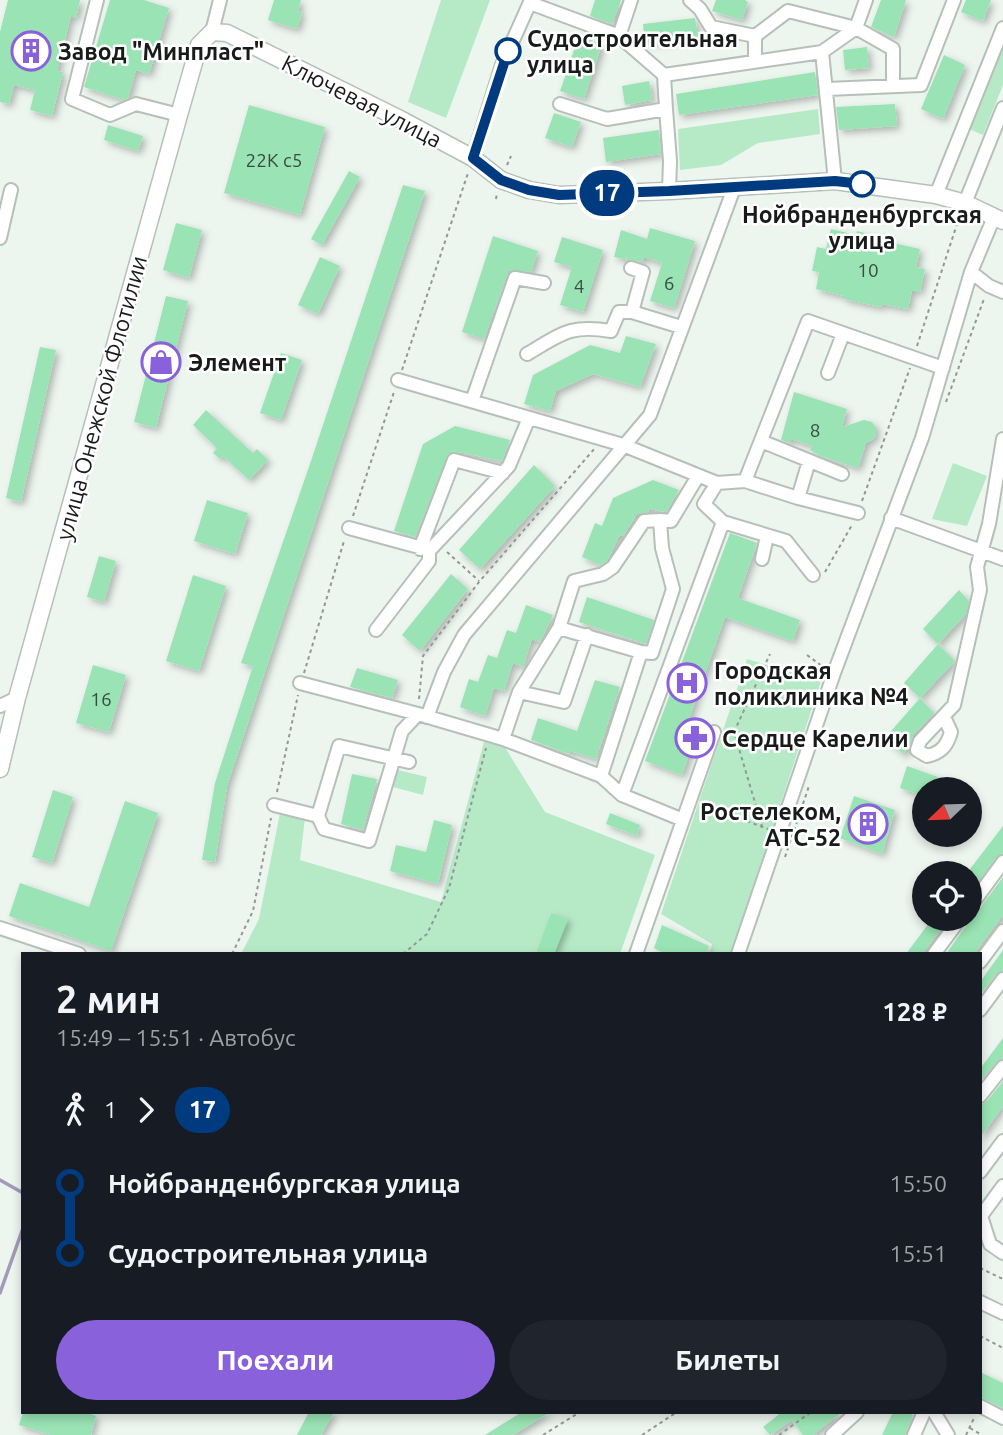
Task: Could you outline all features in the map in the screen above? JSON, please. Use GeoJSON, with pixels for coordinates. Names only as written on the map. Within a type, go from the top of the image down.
{"type":"FeatureCollection","features":[{"type":"Feature","properties":{"kind":"main road","name":"улица Онежской Флотилии"},"geometry":{"type":"LineString","coordinates":[[0,769],[17,698],[178,115],[199,45],[212,32]]}},
{"type":"Feature","properties":{"kind":"main road","name":"Ключевая улица"},"geometry":{"type":"LineString","coordinates":[[212,32],[227,33],[400,118],[473,158],[501,180],[529,190],[559,195],[835,181],[936,195],[965,203],[999,219]]}},
{"type":"Feature","properties":{"kind":"street"},"geometry":{"type":"LineString","coordinates":[[97,0],[72,99],[110,115],[136,104],[178,115]]}},
{"type":"Feature","properties":{"kind":"street"},"geometry":{"type":"LineString","coordinates":[[212,32],[220,0]]}},
{"type":"Feature","properties":{"kind":"street"},"geometry":{"type":"LineString","coordinates":[[619,36],[631,0]]}},
{"type":"Feature","properties":{"kind":"street"},"geometry":{"type":"LineString","coordinates":[[690,0],[702,5],[710,27],[755,37]]}},
{"type":"Feature","properties":{"kind":"street"},"geometry":{"type":"LineString","coordinates":[[664,75],[822,52],[856,28],[866,0]]}},
{"type":"Feature","properties":{"kind":"street"},"geometry":{"type":"LineString","coordinates":[[827,89],[921,85],[954,0]]}},
{"type":"Feature","properties":{"kind":"street"},"geometry":{"type":"LineString","coordinates":[[473,158],[502,65],[531,2],[619,36],[664,75],[669,191]]}},
{"type":"Feature","properties":{"kind":"street"},"geometry":{"type":"LineString","coordinates":[[755,61],[755,37],[790,5],[856,28],[892,49],[893,86]]}},
{"type":"Feature","properties":{"kind":"street"},"geometry":{"type":"LineString","coordinates":[[936,195],[1003,28]]}},
{"type":"Feature","properties":{"kind":"street"},"geometry":{"type":"LineString","coordinates":[[822,52],[835,181]]}},
{"type":"Feature","properties":{"kind":"street"},"geometry":{"type":"LineString","coordinates":[[560,104],[607,118],[666,109]]}},
{"type":"Feature","properties":{"kind":"street"},"geometry":{"type":"LineString","coordinates":[[965,203],[1003,108]]}},
{"type":"Feature","properties":{"kind":"street"},"geometry":{"type":"LineString","coordinates":[[410,762],[392,757],[339,746],[318,816],[324,829],[369,841],[385,798],[392,757],[402,731],[423,716],[464,635],[650,415],[734,188]]}},
{"type":"Feature","properties":{"kind":"street"},"geometry":{"type":"LineString","coordinates":[[0,237],[12,190]]}},
{"type":"Feature","properties":{"kind":"street"},"geometry":{"type":"LineString","coordinates":[[739,952],[834,673],[922,438],[971,272],[999,219]]}},
{"type":"Feature","properties":{"kind":"street"},"geometry":{"type":"LineString","coordinates":[[631,268],[643,272],[632,312]]}},
{"type":"Feature","properties":{"kind":"street"},"geometry":{"type":"LineString","coordinates":[[971,272],[989,286],[1003,292]]}},
{"type":"Feature","properties":{"kind":"street"},"geometry":{"type":"LineString","coordinates":[[472,401],[515,278],[544,283]]}},
{"type":"Feature","properties":{"kind":"street"},"geometry":{"type":"LineString","coordinates":[[527,354],[566,331],[588,327],[611,331],[619,312],[632,312],[681,327]]}},
{"type":"Feature","properties":{"kind":"street"},"geometry":{"type":"LineString","coordinates":[[745,481],[808,321],[943,368]]}},
{"type":"Feature","properties":{"kind":"street"},"geometry":{"type":"LineString","coordinates":[[828,373],[843,334]]}},
{"type":"Feature","properties":{"kind":"street"},"geometry":{"type":"LineString","coordinates":[[398,380],[623,445],[718,483],[745,481],[858,513]]}},
{"type":"Feature","properties":{"kind":"street"},"geometry":{"type":"LineString","coordinates":[[429,548],[509,466],[529,418]]}},
{"type":"Feature","properties":{"kind":"street"},"geometry":{"type":"LineString","coordinates":[[944,717],[954,705],[974,621],[980,590],[977,567],[989,524],[1003,439]]}},
{"type":"Feature","properties":{"kind":"street"},"geometry":{"type":"LineString","coordinates":[[761,441],[842,474]]}},
{"type":"Feature","properties":{"kind":"street"},"geometry":{"type":"LineString","coordinates":[[376,630],[429,561],[429,548],[454,460],[503,473]]}},
{"type":"Feature","properties":{"kind":"street"},"geometry":{"type":"LineString","coordinates":[[798,498],[809,461]]}},
{"type":"Feature","properties":{"kind":"street"},"geometry":{"type":"LineString","coordinates":[[503,738],[519,692],[559,628],[573,581],[603,574],[613,567],[644,521],[671,521],[698,475]]}},
{"type":"Feature","properties":{"kind":"street"},"geometry":{"type":"LineString","coordinates":[[718,483],[704,504],[723,522],[786,541],[817,577]]}},
{"type":"Feature","properties":{"kind":"street"},"geometry":{"type":"LineString","coordinates":[[891,518],[1003,559]]}},
{"type":"Feature","properties":{"kind":"street"},"geometry":{"type":"LineString","coordinates":[[559,628],[652,653],[673,589],[662,548],[660,520]]}},
{"type":"Feature","properties":{"kind":"street"},"geometry":{"type":"LineString","coordinates":[[622,795],[723,522]]}},
{"type":"Feature","properties":{"kind":"street"},"geometry":{"type":"LineString","coordinates":[[349,528],[429,548]]}},
{"type":"Feature","properties":{"kind":"street"},"geometry":{"type":"LineString","coordinates":[[762,559],[767,536]]}},
{"type":"Feature","properties":{"kind":"street"},"geometry":{"type":"LineString","coordinates":[[519,692],[564,702],[587,635]]}},
{"type":"Feature","properties":{"kind":"street"},"geometry":{"type":"LineString","coordinates":[[601,776],[641,652]]}},
{"type":"Feature","properties":{"kind":"street"},"geometry":{"type":"LineString","coordinates":[[300,683],[503,738],[601,776],[622,795],[683,820]]}},
{"type":"Feature","properties":{"kind":"street"},"geometry":{"type":"LineString","coordinates":[[0,706],[17,698]]}},
{"type":"Feature","properties":{"kind":"street"},"geometry":{"type":"LineString","coordinates":[[637,952],[714,732]]}},
{"type":"Feature","properties":{"kind":"street"},"geometry":{"type":"LineString","coordinates":[[274,805],[318,816]]}},
{"type":"Feature","properties":{"kind":"street"},"geometry":{"type":"LineString","coordinates":[[982,890],[1003,862]]}},
{"type":"Feature","properties":{"kind":"street"},"geometry":{"type":"LineString","coordinates":[[0,928],[73,952]]}},
{"type":"Feature","properties":{"kind":"street"},"geometry":{"type":"LineString","coordinates":[[935,952],[951,931]]}},
{"type":"Feature","properties":{"kind":"street"},"geometry":{"type":"LineString","coordinates":[[982,959],[1003,931]]}},
{"type":"Feature","properties":{"kind":"street"},"geometry":{"type":"LineString","coordinates":[[982,1007],[1003,979]]}},
{"type":"Feature","properties":{"kind":"street"},"geometry":{"type":"LineString","coordinates":[[982,1093],[1003,1066]]}},
{"type":"Feature","properties":{"kind":"street"},"geometry":{"type":"LineString","coordinates":[[982,1169],[1003,1141]]}},
{"type":"Feature","properties":{"kind":"street"},"geometry":{"type":"LineString","coordinates":[[982,1215],[1003,1186]]}},
{"type":"Feature","properties":{"kind":"street"},"geometry":{"type":"LineString","coordinates":[[982,1219],[990,1244],[1003,1253]]}},
{"type":"Feature","properties":{"kind":"street"},"geometry":{"type":"LineString","coordinates":[[982,1303],[1003,1313]]}},
{"type":"Feature","properties":{"kind":"street"},"geometry":{"type":"LineString","coordinates":[[982,1407],[1003,1418]]}},
{"type":"Feature","properties":{"kind":"street"},"geometry":{"type":"LineString","coordinates":[[832,1435],[855,1414]]}},
{"type":"Feature","properties":{"kind":"street"},"geometry":{"type":"LineString","coordinates":[[914,1435],[923,1414]]}},
{"type":"Feature","properties":{"kind":"street"},"geometry":{"type":"LineString","coordinates":[[935,1414],[948,1435]]}},
{"type":"Feature","properties":{"kind":"path"},"geometry":{"type":"LineString","coordinates":[[233,952],[253,911],[300,683],[473,158]]}},
{"type":"Feature","properties":{"kind":"path"},"geometry":{"type":"LineString","coordinates":[[817,577],[858,513],[965,203]]}},
{"type":"Feature","properties":{"kind":"path"},"geometry":{"type":"LineString","coordinates":[[423,716],[424,656],[479,582],[602,439]]}},
{"type":"Feature","properties":{"kind":"path"},"geometry":{"type":"LineString","coordinates":[[429,548],[479,582]]}},
{"type":"Feature","properties":{"kind":"path"},"geometry":{"type":"LineString","coordinates":[[762,827],[734,732],[770,654]]}},
{"type":"Feature","properties":{"kind":"path"},"geometry":{"type":"LineString","coordinates":[[714,732],[734,732]]}},
{"type":"Feature","properties":{"kind":"path"},"geometry":{"type":"LineString","coordinates":[[405,952],[427,934],[449,888],[486,747]]}},
{"type":"Feature","properties":{"kind":"path"},"geometry":{"type":"LineString","coordinates":[[702,804],[779,833]]}},
{"type":"Feature","properties":{"kind":"path"},"geometry":{"type":"LineString","coordinates":[[982,1269],[1003,1279]]}},
{"type":"Feature","properties":{"kind":"path"},"geometry":{"type":"LineString","coordinates":[[982,1337],[1003,1348]]}},
{"type":"Feature","properties":{"kind":"path"},"geometry":{"type":"LineString","coordinates":[[543,1435],[577,1414]]}},
{"type":"Feature","properties":{"kind":"path"},"geometry":{"type":"LineString","coordinates":[[642,1435],[674,1414]]}},
{"type":"Feature","properties":{"kind":"path"},"geometry":{"type":"LineString","coordinates":[[779,1435],[808,1414]]}},
{"type":"Feature","properties":{"kind":"path"},"geometry":{"type":"LineString","coordinates":[[966,1435],[975,1414]]}},
{"type":"Feature","properties":{"kind":"path"},"geometry":{"type":"LineString","coordinates":[[970,1427],[982,1435]]}},
{"type":"Feature","properties":{"kind":"green space"},"geometry":{"type":"Polygon","coordinates":[[[441,0],[490,0],[446,118],[408,102],[441,0]]]}},
{"type":"Feature","properties":{"kind":"green space"},"geometry":{"type":"Polygon","coordinates":[[[1003,46],[1003,85],[983,135],[969,129],[1003,46]]]}},
{"type":"Feature","properties":{"kind":"green space"},"geometry":{"type":"Polygon","coordinates":[[[818,109],[820,134],[758,143],[721,165],[680,170],[678,129],[818,109]]]}},
{"type":"Feature","properties":{"kind":"green space"},"geometry":{"type":"Polygon","coordinates":[[[953,463],[987,476],[967,526],[932,519],[953,463]]]}},
{"type":"Feature","properties":{"kind":"green space"},"geometry":{"type":"Polygon","coordinates":[[[747,659],[821,681],[732,952],[710,952],[712,944],[661,914],[747,659]]]}},
{"type":"Feature","properties":{"kind":"green space"},"geometry":{"type":"Polygon","coordinates":[[[485,738],[501,741],[545,812],[655,855],[621,952],[242,952],[259,919],[280,813],[305,818],[300,860],[441,902],[485,738]]]}},
{"type":"Feature","properties":{"kind":"green space"},"geometry":{"type":"Polygon","coordinates":[[[398,770],[427,777],[423,795],[393,787],[398,770]]]}},
{"type":"Feature","properties":{"kind":"building","name":"Завод \"Минпласт\""},"geometry":{"type":"Polygon","coordinates":[[[8,0],[80,0],[76,18],[71,16],[57,71],[63,72],[52,116],[30,110],[35,90],[14,85],[9,104],[0,102],[0,32],[8,0]]]}},
{"type":"Feature","properties":{"kind":"building"},"geometry":{"type":"Polygon","coordinates":[[[110,0],[144,0],[169,8],[149,74],[136,70],[128,98],[124,100],[84,87],[110,0]]]}},
{"type":"Feature","properties":{"kind":"building"},"geometry":{"type":"Polygon","coordinates":[[[274,0],[301,0],[298,11],[302,13],[297,29],[268,20],[274,0]]]}},
{"type":"Feature","properties":{"kind":"building"},"geometry":{"type":"Polygon","coordinates":[[[595,0],[621,0],[612,24],[590,16],[595,0]]]}},
{"type":"Feature","properties":{"kind":"building"},"geometry":{"type":"Polygon","coordinates":[[[716,0],[748,2],[742,20],[712,11],[716,0]]]}},
{"type":"Feature","properties":{"kind":"building"},"geometry":{"type":"Polygon","coordinates":[[[881,0],[906,0],[894,37],[871,27],[881,0]]]}},
{"type":"Feature","properties":{"kind":"building"},"geometry":{"type":"Polygon","coordinates":[[[966,0],[991,0],[983,21],[961,12],[966,0]]]}},
{"type":"Feature","properties":{"kind":"building"},"geometry":{"type":"Polygon","coordinates":[[[695,18],[698,37],[645,43],[643,24],[695,18]]]}},
{"type":"Feature","properties":{"kind":"building"},"geometry":{"type":"Polygon","coordinates":[[[579,36],[602,44],[584,99],[560,91],[579,36]]]}},
{"type":"Feature","properties":{"kind":"building"},"geometry":{"type":"Polygon","coordinates":[[[867,47],[869,68],[845,70],[843,50],[867,47]]]}},
{"type":"Feature","properties":{"kind":"building"},"geometry":{"type":"Polygon","coordinates":[[[944,55],[965,65],[943,119],[921,109],[944,55]]]}},
{"type":"Feature","properties":{"kind":"building"},"geometry":{"type":"Polygon","coordinates":[[[815,72],[818,95],[679,115],[676,94],[815,72]]]}},
{"type":"Feature","properties":{"kind":"building"},"geometry":{"type":"Polygon","coordinates":[[[649,81],[652,100],[625,105],[622,86],[649,81]]]}},
{"type":"Feature","properties":{"kind":"building"},"geometry":{"type":"Polygon","coordinates":[[[895,104],[897,126],[839,130],[836,107],[895,104]]]}},
{"type":"Feature","properties":{"kind":"building"},"geometry":{"type":"Polygon","coordinates":[[[249,105],[325,127],[300,215],[224,193],[249,105]]]}},
{"type":"Feature","properties":{"kind":"building"},"geometry":{"type":"Polygon","coordinates":[[[554,113],[581,122],[572,147],[545,138],[554,113]]]}},
{"type":"Feature","properties":{"kind":"building"},"geometry":{"type":"Polygon","coordinates":[[[108,125],[143,136],[138,151],[104,140],[108,125]]]}},
{"type":"Feature","properties":{"kind":"building"},"geometry":{"type":"Polygon","coordinates":[[[659,130],[661,154],[606,162],[603,138],[659,130]]]}},
{"type":"Feature","properties":{"kind":"building"},"geometry":{"type":"Polygon","coordinates":[[[349,171],[360,177],[322,245],[311,239],[349,171]]]}},
{"type":"Feature","properties":{"kind":"building"},"geometry":{"type":"Polygon","coordinates":[[[403,185],[425,191],[227,786],[215,862],[202,860],[215,783],[253,666],[241,663],[403,185]]]}},
{"type":"Feature","properties":{"kind":"building"},"geometry":{"type":"Polygon","coordinates":[[[176,223],[202,230],[189,278],[163,270],[176,223]]]}},
{"type":"Feature","properties":{"kind":"building"},"geometry":{"type":"Polygon","coordinates":[[[650,228],[695,241],[674,308],[650,301],[662,263],[644,257],[642,262],[614,257],[621,230],[647,239],[650,228]]]}},
{"type":"Feature","properties":{"kind":"building"},"geometry":{"type":"Polygon","coordinates":[[[831,229],[856,235],[857,231],[890,238],[889,242],[920,249],[916,267],[925,269],[920,292],[912,290],[908,309],[882,304],[881,307],[844,299],[844,296],[816,289],[819,272],[812,271],[817,247],[826,249],[831,229]]]}},
{"type":"Feature","properties":{"kind":"building"},"geometry":{"type":"Polygon","coordinates":[[[493,236],[538,251],[531,272],[509,270],[484,339],[462,332],[493,236]]]}},
{"type":"Feature","properties":{"kind":"building"},"geometry":{"type":"Polygon","coordinates":[[[562,237],[603,250],[583,312],[560,305],[572,267],[554,262],[562,237]]]}},
{"type":"Feature","properties":{"kind":"building"},"geometry":{"type":"Polygon","coordinates":[[[320,257],[340,266],[318,314],[298,305],[320,257]]]}},
{"type":"Feature","properties":{"kind":"building","name":"Элемент"},"geometry":{"type":"Polygon","coordinates":[[[166,296],[188,301],[156,428],[134,422],[166,296]]]}},
{"type":"Feature","properties":{"kind":"building"},"geometry":{"type":"Polygon","coordinates":[[[626,336],[656,344],[640,387],[593,374],[556,391],[550,411],[524,404],[533,375],[590,345],[620,353],[626,336]]]}},
{"type":"Feature","properties":{"kind":"building"},"geometry":{"type":"Polygon","coordinates":[[[40,347],[56,350],[21,502],[6,498],[40,347]]]}},
{"type":"Feature","properties":{"kind":"building"},"geometry":{"type":"Polygon","coordinates":[[[281,353],[302,360],[281,420],[260,413],[281,353]]]}},
{"type":"Feature","properties":{"kind":"building"},"geometry":{"type":"Polygon","coordinates":[[[794,392],[847,409],[842,427],[864,420],[872,422],[876,435],[866,443],[858,468],[820,456],[810,450],[812,446],[791,439],[789,443],[781,440],[794,392]]]}},
{"type":"Feature","properties":{"kind":"building"},"geometry":{"type":"Polygon","coordinates":[[[206,410],[253,453],[257,449],[268,460],[249,480],[223,456],[220,459],[213,453],[217,448],[193,425],[206,410]]]}},
{"type":"Feature","properties":{"kind":"building"},"geometry":{"type":"Polygon","coordinates":[[[455,426],[510,440],[502,461],[459,452],[449,453],[415,537],[394,531],[423,444],[455,426]]]}},
{"type":"Feature","properties":{"kind":"building"},"geometry":{"type":"Polygon","coordinates":[[[534,465],[555,486],[480,569],[459,550],[534,465]]]}},
{"type":"Feature","properties":{"kind":"building"},"geometry":{"type":"Polygon","coordinates":[[[653,480],[679,490],[666,512],[649,509],[648,512],[637,514],[623,536],[620,535],[607,561],[601,565],[582,557],[595,523],[602,526],[613,498],[653,480]]]}},
{"type":"Feature","properties":{"kind":"building"},"geometry":{"type":"Polygon","coordinates":[[[207,500],[248,513],[235,554],[194,541],[207,500]]]}},
{"type":"Feature","properties":{"kind":"building","name":"Городская поликлиника №4"},"geometry":{"type":"Polygon","coordinates":[[[730,533],[757,543],[738,598],[800,620],[793,641],[725,617],[687,725],[698,729],[682,775],[645,761],[730,533]]]}},
{"type":"Feature","properties":{"kind":"building"},"geometry":{"type":"Polygon","coordinates":[[[99,556],[116,561],[104,602],[87,597],[99,556]]]}},
{"type":"Feature","properties":{"kind":"building"},"geometry":{"type":"Polygon","coordinates":[[[451,574],[468,589],[420,651],[402,635],[451,574]]]}},
{"type":"Feature","properties":{"kind":"building"},"geometry":{"type":"Polygon","coordinates":[[[193,575],[226,586],[199,671],[166,661],[193,575]]]}},
{"type":"Feature","properties":{"kind":"building"},"geometry":{"type":"Polygon","coordinates":[[[959,590],[969,601],[966,614],[938,644],[923,629],[959,590]]]}},
{"type":"Feature","properties":{"kind":"building"},"geometry":{"type":"Polygon","coordinates":[[[587,597],[654,620],[646,644],[579,622],[587,597]]]}},
{"type":"Feature","properties":{"kind":"building"},"geometry":{"type":"Polygon","coordinates":[[[526,605],[553,615],[540,642],[532,639],[523,667],[513,663],[504,691],[494,688],[485,716],[460,707],[469,679],[478,682],[488,655],[497,658],[507,630],[516,633],[526,605]]]}},
{"type":"Feature","properties":{"kind":"building"},"geometry":{"type":"Polygon","coordinates":[[[938,644],[955,661],[920,698],[904,683],[938,644]]]}},
{"type":"Feature","properties":{"kind":"building"},"geometry":{"type":"Polygon","coordinates":[[[93,665],[126,675],[109,732],[76,723],[93,665]]]}},
{"type":"Feature","properties":{"kind":"building"},"geometry":{"type":"Polygon","coordinates":[[[357,668],[398,680],[392,698],[350,687],[357,668]]]}},
{"type":"Feature","properties":{"kind":"building"},"geometry":{"type":"Polygon","coordinates":[[[595,680],[620,687],[596,759],[570,751],[569,754],[531,740],[538,718],[577,731],[595,680]]]}},
{"type":"Feature","properties":{"kind":"building"},"geometry":{"type":"Polygon","coordinates":[[[920,698],[934,713],[913,735],[909,748],[903,754],[885,738],[920,698]]]}},
{"type":"Feature","properties":{"kind":"building"},"geometry":{"type":"Polygon","coordinates":[[[907,766],[938,777],[912,777],[912,792],[900,788],[907,766]]]}},
{"type":"Feature","properties":{"kind":"building"},"geometry":{"type":"Polygon","coordinates":[[[352,774],[377,779],[363,830],[341,824],[352,774]]]}},
{"type":"Feature","properties":{"kind":"building"},"geometry":{"type":"Polygon","coordinates":[[[53,790],[73,797],[52,863],[32,857],[53,790]]]}},
{"type":"Feature","properties":{"kind":"building","name":"Ростелеком, АТС-52"},"geometry":{"type":"Polygon","coordinates":[[[854,796],[895,810],[882,854],[840,838],[854,796]]]}},
{"type":"Feature","properties":{"kind":"building"},"geometry":{"type":"Polygon","coordinates":[[[125,801],[158,813],[111,951],[9,916],[20,883],[89,907],[125,801]]]}},
{"type":"Feature","properties":{"kind":"building"},"geometry":{"type":"Polygon","coordinates":[[[610,813],[640,825],[637,836],[606,824],[610,813]]]}},
{"type":"Feature","properties":{"kind":"building"},"geometry":{"type":"Polygon","coordinates":[[[434,820],[452,825],[438,884],[390,871],[396,845],[426,852],[434,820]]]}},
{"type":"Feature","properties":{"kind":"building"},"geometry":{"type":"Polygon","coordinates":[[[1003,826],[1003,853],[996,857],[982,876],[982,861],[976,861],[1003,826]]]}},
{"type":"Feature","properties":{"kind":"building"},"geometry":{"type":"Polygon","coordinates":[[[1003,877],[1003,915],[975,952],[947,952],[962,931],[982,931],[982,905],[1003,877]]]}},
{"type":"Feature","properties":{"kind":"building"},"geometry":{"type":"Polygon","coordinates":[[[551,913],[568,919],[555,952],[537,952],[551,913]]]}},
{"type":"Feature","properties":{"kind":"building"},"geometry":{"type":"Polygon","coordinates":[[[662,925],[709,946],[707,952],[661,952],[654,948],[662,925]]]}},
{"type":"Feature","properties":{"kind":"building"},"geometry":{"type":"Polygon","coordinates":[[[923,931],[940,931],[924,952],[907,952],[923,931]]]}},
{"type":"Feature","properties":{"kind":"building"},"geometry":{"type":"Polygon","coordinates":[[[1003,950],[1003,970],[996,974],[982,992],[982,979],[1003,950]]]}},
{"type":"Feature","properties":{"kind":"building"},"geometry":{"type":"Polygon","coordinates":[[[1003,1038],[1003,1058],[996,1062],[982,1080],[982,1066],[1003,1038]]]}},
{"type":"Feature","properties":{"kind":"building"},"geometry":{"type":"Polygon","coordinates":[[[1003,1081],[1003,1106],[982,1135],[982,1104],[1003,1081]]]}},
{"type":"Feature","properties":{"kind":"building"},"geometry":{"type":"Polygon","coordinates":[[[982,1373],[1003,1383],[1003,1408],[982,1398],[982,1373]]]}},
{"type":"Feature","properties":{"kind":"building"},"geometry":{"type":"Polygon","coordinates":[[[22,1414],[96,1416],[91,1435],[51,1435],[19,1425],[22,1414]]]}},
{"type":"Feature","properties":{"kind":"building"},"geometry":{"type":"Polygon","coordinates":[[[308,1414],[333,1414],[321,1435],[297,1435],[308,1414]]]}},
{"type":"Feature","properties":{"kind":"building"},"geometry":{"type":"Polygon","coordinates":[[[519,1414],[547,1414],[513,1435],[485,1435],[519,1414]]]}},
{"type":"Feature","properties":{"kind":"building"},"geometry":{"type":"Polygon","coordinates":[[[779,1414],[839,1414],[813,1435],[803,1435],[792,1420],[770,1435],[763,1427],[779,1414]]]}},
{"type":"Feature","properties":{"kind":"building"},"geometry":{"type":"Polygon","coordinates":[[[892,1414],[913,1415],[905,1435],[882,1435],[892,1414]]]}},
{"type":"Feature","properties":{"kind":"waterway"},"geometry":{"type":"LineString","coordinates":[[0,1180],[21,1192]]}},
{"type":"Feature","properties":{"kind":"waterway"},"geometry":{"type":"LineString","coordinates":[[0,1293],[21,1234]]}},
{"type":"Feature","properties":{"kind":"bus line","name":"17"},"geometry":{"type":"LineString","coordinates":[[508,51],[473,158],[501,180],[529,190],[559,195],[835,181],[862,184]]}},
{"type":"Feature","properties":{"kind":"place","name":"Завод \"Минпласт\""},"geometry":{"type":"Point","coordinates":[31,51]}},
{"type":"Feature","properties":{"kind":"place","name":"Судостроительная улица"},"geometry":{"type":"Point","coordinates":[508,51]}},
{"type":"Feature","properties":{"kind":"place","name":"Нойбранденбургская улица"},"geometry":{"type":"Point","coordinates":[862,184]}},
{"type":"Feature","properties":{"kind":"place","name":"Элемент"},"geometry":{"type":"Point","coordinates":[161,362]}},
{"type":"Feature","properties":{"kind":"place","name":"Городская поликлиника №4"},"geometry":{"type":"Point","coordinates":[687,683]}},
{"type":"Feature","properties":{"kind":"place","name":"Сердце Карелии"},"geometry":{"type":"Point","coordinates":[695,738]}},
{"type":"Feature","properties":{"kind":"place","name":"Ростелеком, АТС-52"},"geometry":{"type":"Point","coordinates":[868,824]}}]}
